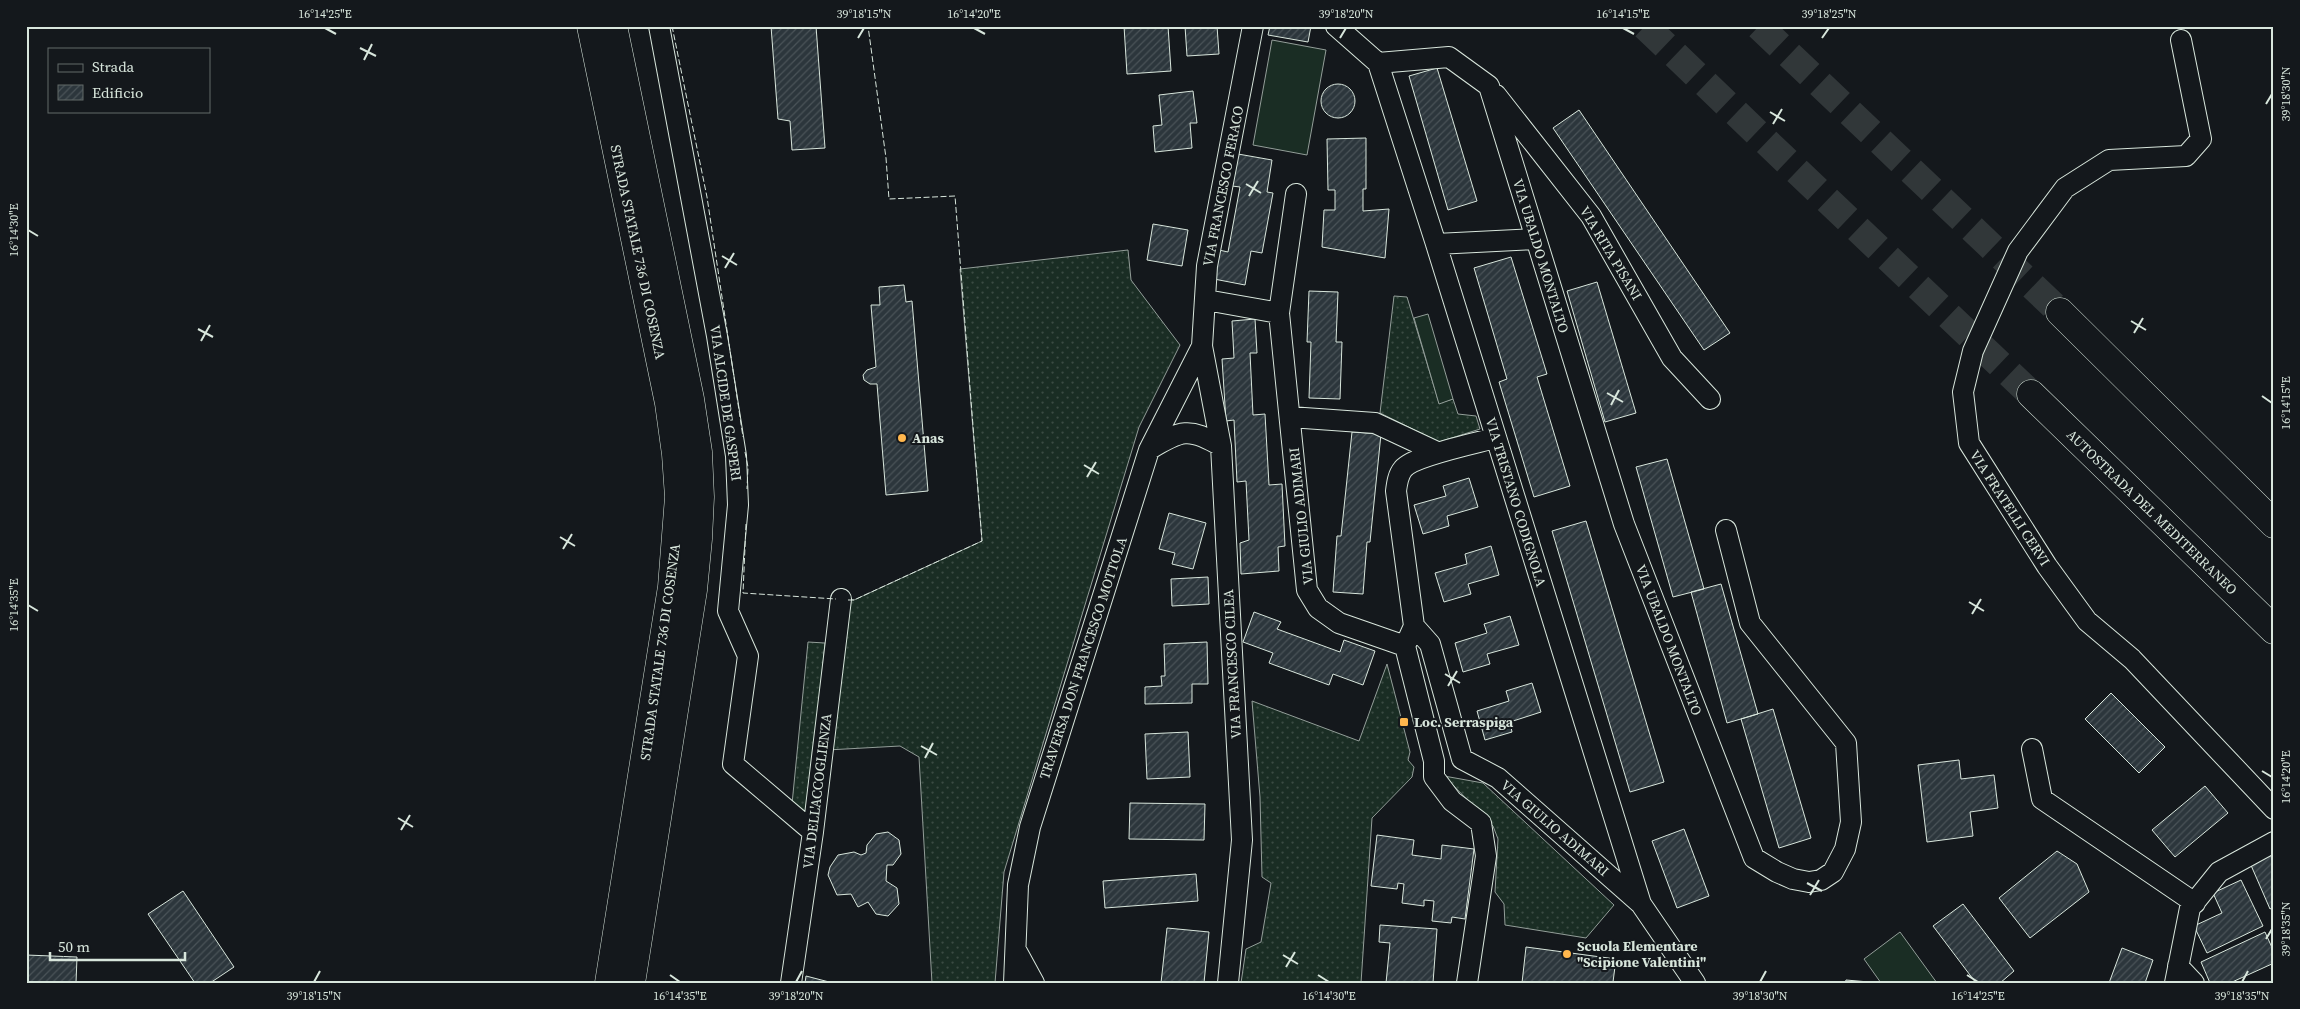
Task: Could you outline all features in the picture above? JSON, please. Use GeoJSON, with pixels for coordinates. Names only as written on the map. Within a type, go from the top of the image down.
{"type":"FeatureCollection","features":[{"type":"Feature","properties":{"kind":"highway","name":"STRADA STATALE 736 DI COSENZA"},"geometry":{"type":"LineString","coordinates":[[591,26],[669,403],[676,454],[679,497],[672,587],[609,983]]}},
{"type":"Feature","properties":{"kind":"highway","name":"STRADA STATALE 736 DI COSENZA"},"geometry":{"type":"LineString","coordinates":[[613,26],[690,399],[698,452],[700,497],[693,590],[631,983]]}},
{"type":"Feature","properties":{"kind":"highway"},"geometry":{"type":"LineString","coordinates":[[2060,312],[2274,524]]}},
{"type":"Feature","properties":{"kind":"highway","name":"AUTOSTRADA DEL MEDITERRANEO"},"geometry":{"type":"LineString","coordinates":[[2031,394],[2274,630]]}},
{"type":"Feature","properties":{"kind":"street","name":"VIA ALCIDE DE GASPERI"},"geometry":{"type":"LineString","coordinates":[[659,26],[718,336],[736,456],[738,505],[728,611],[748,656],[733,764],[813,832]]}},
{"type":"Feature","properties":{"kind":"street","name":"VIA FRANCESCO FERACO"},"geometry":{"type":"LineString","coordinates":[[1202,346],[1207,266],[1253,26]]}},
{"type":"Feature","properties":{"kind":"street"},"geometry":{"type":"LineString","coordinates":[[1336,26],[1378,63],[1448,56],[1489,86]]}},
{"type":"Feature","properties":{"kind":"street","name":"VIA FRATELLI CERVI"},"geometry":{"type":"LineString","coordinates":[[2181,40],[2200,139],[2186,156],[2109,160],[2065,188],[2018,251],[1973,351],[1963,392],[1969,443],[2047,566],[2087,621],[2132,659],[2274,809]]}},
{"type":"Feature","properties":{"kind":"street","name":"VIA TRISTANO CODIGNOLA"},"geometry":{"type":"LineString","coordinates":[[1378,63],[1642,904],[1695,983]]}},
{"type":"Feature","properties":{"kind":"street","name":"VIA UBALDO MONTALTO"},"geometry":{"type":"LineString","coordinates":[[1489,86],[1624,524],[1754,858],[1793,879],[1809,882],[1821,880],[1833,872],[1849,836],[1851,822],[1846,743],[1750,623],[1726,530]]}},
{"type":"Feature","properties":{"kind":"street","name":"VIA RITA PISANI"},"geometry":{"type":"LineString","coordinates":[[1489,86],[1591,216],[1672,358],[1710,399]]}},
{"type":"Feature","properties":{"kind":"street","name":"VIA GIULIO ADIMARI"},"geometry":{"type":"LineString","coordinates":[[1296,194],[1279,313],[1307,590],[1318,608],[1339,623],[1405,646]]}},
{"type":"Feature","properties":{"kind":"street"},"geometry":{"type":"LineString","coordinates":[[1436,244],[1536,239]]}},
{"type":"Feature","properties":{"kind":"street"},"geometry":{"type":"LineString","coordinates":[[1206,300],[1279,313]]}},
{"type":"Feature","properties":{"kind":"street","name":"VIA FRANCESCO CILEA"},"geometry":{"type":"LineString","coordinates":[[1202,346],[1221,446],[1242,840],[1228,983]]}},
{"type":"Feature","properties":{"kind":"street","name":"TRAVERSA DON FRANCESCO MOTTOLA"},"geometry":{"type":"LineString","coordinates":[[1014,983],[1018,885],[1030,827],[1149,450],[1202,346]]}},
{"type":"Feature","properties":{"kind":"street"},"geometry":{"type":"LineString","coordinates":[[1290,417],[1375,423],[1436,452]]}},
{"type":"Feature","properties":{"kind":"street"},"geometry":{"type":"LineString","coordinates":[[1149,450],[1173,435],[1190,433],[1203,435],[1221,446]]}},
{"type":"Feature","properties":{"kind":"street"},"geometry":{"type":"LineString","coordinates":[[1467,983],[1486,856],[1481,823],[1452,801],[1434,777],[1434,761],[1405,646],[1414,626],[1396,491],[1398,477],[1404,467],[1436,452],[1496,438]]}},
{"type":"Feature","properties":{"kind":"street","name":"VIA DELL'ACCOGLIENZA"},"geometry":{"type":"LineString","coordinates":[[791,983],[813,832],[841,599]]}},
{"type":"Feature","properties":{"kind":"street"},"geometry":{"type":"LineString","coordinates":[[1414,626],[1430,644],[1462,760],[1434,761]]}},
{"type":"Feature","properties":{"kind":"street"},"geometry":{"type":"LineString","coordinates":[[2032,749],[2042,799],[2195,903]]}},
{"type":"Feature","properties":{"kind":"street","name":"VIA GIULIO ADIMARI"},"geometry":{"type":"LineString","coordinates":[[1462,760],[1498,778],[1642,904]]}},
{"type":"Feature","properties":{"kind":"street"},"geometry":{"type":"LineString","coordinates":[[2194,983],[2177,974],[2190,908],[2219,872],[2274,842]]}},
{"type":"Feature","properties":{"kind":"street"},"geometry":{"type":"LineString","coordinates":[[1016,950],[1034,983]]}},
{"type":"Feature","properties":{"kind":"green space"},"geometry":{"type":"Polygon","coordinates":[[[1272,40],[1326,50],[1307,155],[1253,145],[1272,40]]]}},
{"type":"Feature","properties":{"kind":"green space"},"geometry":{"type":"Polygon","coordinates":[[[1128,250],[1131,280],[1180,345],[1139,427],[1004,872],[995,983],[932,983],[919,757],[900,746],[827,750],[844,599],[854,600],[982,541],[960,269],[1128,250]]]}},
{"type":"Feature","properties":{"kind":"green space"},"geometry":{"type":"Polygon","coordinates":[[[1394,296],[1407,297],[1439,403],[1453,399],[1458,414],[1476,416],[1480,429],[1439,442],[1380,413],[1394,296]]]}},
{"type":"Feature","properties":{"kind":"green space"},"geometry":{"type":"Polygon","coordinates":[[[1428,314],[1453,399],[1439,404],[1414,318],[1428,314]]]}},
{"type":"Feature","properties":{"kind":"green space"},"geometry":{"type":"Polygon","coordinates":[[[808,642],[825,643],[808,814],[792,804],[808,642]]]}},
{"type":"Feature","properties":{"kind":"green space"},"geometry":{"type":"Polygon","coordinates":[[[1387,664],[1410,752],[1408,760],[1414,767],[1412,777],[1372,818],[1361,983],[1241,983],[1246,949],[1261,942],[1271,883],[1262,877],[1260,797],[1252,701],[1359,741],[1387,664]]]}},
{"type":"Feature","properties":{"kind":"green space"},"geometry":{"type":"Polygon","coordinates":[[[1444,776],[1483,783],[1614,905],[1586,938],[1505,925],[1504,904],[1495,892],[1498,839],[1493,826],[1444,776]]]}},
{"type":"Feature","properties":{"kind":"green space"},"geometry":{"type":"Polygon","coordinates":[[[1900,932],[1937,983],[1881,983],[1864,959],[1900,932]]]}},
{"type":"Feature","properties":{"kind":"building"},"geometry":{"type":"Polygon","coordinates":[[[771,26],[816,26],[825,148],[792,150],[790,121],[778,119],[771,26]]]}},
{"type":"Feature","properties":{"kind":"building"},"geometry":{"type":"Polygon","coordinates":[[[1124,26],[1168,26],[1171,71],[1127,74],[1124,26]]]}},
{"type":"Feature","properties":{"kind":"building"},"geometry":{"type":"Polygon","coordinates":[[[1185,26],[1217,26],[1219,54],[1187,56],[1185,26]]]}},
{"type":"Feature","properties":{"kind":"building"},"geometry":{"type":"Polygon","coordinates":[[[1270,26],[1311,26],[1308,42],[1268,35],[1270,26]]]}},
{"type":"Feature","properties":{"kind":"building"},"geometry":{"type":"Polygon","coordinates":[[[1437,68],[1477,201],[1448,210],[1409,76],[1437,68]]]}},
{"type":"Feature","properties":{"kind":"building"},"geometry":{"type":"Polygon","coordinates":[[[1338,84],[1350,89],[1355,101],[1350,113],[1338,118],[1326,113],[1321,101],[1326,89],[1338,84]]]}},
{"type":"Feature","properties":{"kind":"building"},"geometry":{"type":"Polygon","coordinates":[[[1193,91],[1197,123],[1190,123],[1192,148],[1155,152],[1153,126],[1162,125],[1159,95],[1193,91]]]}},
{"type":"Feature","properties":{"kind":"building"},"geometry":{"type":"Polygon","coordinates":[[[1579,110],[1730,333],[1704,350],[1553,128],[1579,110]]]}},
{"type":"Feature","properties":{"kind":"building"},"geometry":{"type":"Polygon","coordinates":[[[1366,138],[1366,189],[1363,189],[1363,211],[1389,209],[1385,258],[1322,247],[1324,210],[1335,210],[1335,190],[1328,190],[1327,139],[1366,138]]]}},
{"type":"Feature","properties":{"kind":"building"},"geometry":{"type":"Polygon","coordinates":[[[1238,154],[1272,160],[1267,192],[1273,193],[1262,253],[1251,251],[1245,285],[1214,279],[1219,250],[1228,252],[1240,187],[1232,186],[1238,154]]]}},
{"type":"Feature","properties":{"kind":"building"},"geometry":{"type":"Polygon","coordinates":[[[1153,224],[1188,230],[1182,266],[1147,260],[1153,224]]]}},
{"type":"Feature","properties":{"kind":"building"},"geometry":{"type":"Polygon","coordinates":[[[1511,257],[1547,374],[1537,377],[1570,486],[1534,497],[1499,382],[1507,379],[1474,268],[1511,257]]]}},
{"type":"Feature","properties":{"kind":"building"},"geometry":{"type":"Polygon","coordinates":[[[1597,282],[1636,413],[1605,422],[1567,291],[1597,282]]]}},
{"type":"Feature","properties":{"kind":"building","name":"Anas"},"geometry":{"type":"Polygon","coordinates":[[[904,285],[906,302],[912,301],[928,491],[886,495],[877,384],[870,384],[864,380],[863,375],[867,370],[876,367],[871,305],[880,305],[879,287],[904,285]]]}},
{"type":"Feature","properties":{"kind":"building"},"geometry":{"type":"Polygon","coordinates":[[[1309,291],[1338,292],[1336,342],[1342,342],[1340,399],[1309,398],[1311,342],[1307,342],[1309,291]]]}},
{"type":"Feature","properties":{"kind":"building"},"geometry":{"type":"Polygon","coordinates":[[[1255,319],[1257,353],[1250,353],[1253,415],[1265,414],[1269,485],[1282,484],[1285,546],[1278,547],[1279,571],[1241,574],[1240,543],[1249,540],[1246,481],[1237,482],[1234,420],[1226,421],[1222,359],[1234,358],[1232,321],[1255,319]]]}},
{"type":"Feature","properties":{"kind":"building"},"geometry":{"type":"Polygon","coordinates":[[[1352,432],[1381,434],[1370,542],[1367,542],[1363,594],[1333,592],[1337,536],[1341,536],[1352,432]]]}},
{"type":"Feature","properties":{"kind":"building"},"geometry":{"type":"Polygon","coordinates":[[[1667,459],[1704,589],[1673,597],[1636,467],[1667,459]]]}},
{"type":"Feature","properties":{"kind":"building"},"geometry":{"type":"Polygon","coordinates":[[[1469,478],[1478,507],[1447,516],[1449,526],[1423,534],[1414,505],[1446,496],[1443,486],[1469,478]]]}},
{"type":"Feature","properties":{"kind":"building"},"geometry":{"type":"Polygon","coordinates":[[[1169,513],[1206,523],[1193,569],[1172,564],[1175,553],[1159,549],[1169,513]]]}},
{"type":"Feature","properties":{"kind":"building"},"geometry":{"type":"Polygon","coordinates":[[[1586,521],[1664,782],[1630,792],[1552,531],[1586,521]]]}},
{"type":"Feature","properties":{"kind":"building"},"geometry":{"type":"Polygon","coordinates":[[[1491,546],[1499,575],[1468,584],[1471,594],[1444,602],[1435,573],[1467,564],[1465,554],[1491,546]]]}},
{"type":"Feature","properties":{"kind":"building"},"geometry":{"type":"Polygon","coordinates":[[[1208,577],[1209,604],[1172,606],[1171,579],[1208,577]]]}},
{"type":"Feature","properties":{"kind":"building"},"geometry":{"type":"Polygon","coordinates":[[[1721,584],[1758,714],[1727,723],[1691,592],[1721,584]]]}},
{"type":"Feature","properties":{"kind":"building"},"geometry":{"type":"Polygon","coordinates":[[[1254,612],[1281,622],[1277,629],[1340,652],[1344,640],[1375,651],[1363,685],[1333,674],[1329,685],[1269,663],[1273,653],[1243,642],[1254,612]]]}},
{"type":"Feature","properties":{"kind":"building"},"geometry":{"type":"Polygon","coordinates":[[[1510,616],[1519,645],[1487,654],[1490,664],[1463,672],[1455,643],[1487,633],[1484,624],[1510,616]]]}},
{"type":"Feature","properties":{"kind":"building"},"geometry":{"type":"Polygon","coordinates":[[[1207,642],[1208,684],[1192,684],[1192,703],[1145,704],[1145,687],[1162,686],[1161,676],[1165,676],[1164,644],[1207,642]]]}},
{"type":"Feature","properties":{"kind":"building"},"geometry":{"type":"Polygon","coordinates":[[[1532,683],[1541,712],[1510,722],[1512,732],[1485,740],[1477,711],[1509,701],[1506,691],[1532,683]]]}},
{"type":"Feature","properties":{"kind":"building"},"geometry":{"type":"Polygon","coordinates":[[[2111,693],[2165,747],[2139,773],[2085,719],[2111,693]]]}},
{"type":"Feature","properties":{"kind":"building"},"geometry":{"type":"Polygon","coordinates":[[[1773,709],[1811,838],[1779,848],[1741,719],[1773,709]]]}},
{"type":"Feature","properties":{"kind":"building"},"geometry":{"type":"Polygon","coordinates":[[[1188,732],[1190,777],[1147,779],[1145,734],[1188,732]]]}},
{"type":"Feature","properties":{"kind":"building"},"geometry":{"type":"Polygon","coordinates":[[[1959,760],[1961,779],[1994,775],[1998,808],[1970,812],[1973,836],[1927,842],[1918,765],[1959,760]]]}},
{"type":"Feature","properties":{"kind":"building"},"geometry":{"type":"Polygon","coordinates":[[[2205,786],[2228,813],[2175,857],[2152,830],[2205,786]]]}},
{"type":"Feature","properties":{"kind":"building"},"geometry":{"type":"Polygon","coordinates":[[[1130,803],[1205,804],[1204,840],[1129,839],[1130,803]]]}},
{"type":"Feature","properties":{"kind":"building"},"geometry":{"type":"Polygon","coordinates":[[[1684,829],[1709,896],[1677,908],[1652,841],[1684,829]]]}},
{"type":"Feature","properties":{"kind":"building"},"geometry":{"type":"Polygon","coordinates":[[[888,832],[899,840],[901,854],[893,865],[887,865],[886,881],[897,888],[899,904],[888,916],[876,914],[868,902],[858,907],[851,894],[837,895],[828,875],[830,867],[838,855],[854,852],[861,855],[866,853],[867,845],[876,834],[888,832]]]}},
{"type":"Feature","properties":{"kind":"building"},"geometry":{"type":"Polygon","coordinates":[[[1377,835],[1414,840],[1412,855],[1441,859],[1442,845],[1474,849],[1465,919],[1452,917],[1451,923],[1432,921],[1434,901],[1424,900],[1424,906],[1402,903],[1404,884],[1398,883],[1397,889],[1371,886],[1377,835]]]}},
{"type":"Feature","properties":{"kind":"building"},"geometry":{"type":"Polygon","coordinates":[[[2057,851],[2077,864],[2089,892],[2030,938],[1999,898],[2057,851]]]}},
{"type":"Feature","properties":{"kind":"building"},"geometry":{"type":"Polygon","coordinates":[[[2273,854],[2274,907],[2270,909],[2250,863],[2273,854]]]}},
{"type":"Feature","properties":{"kind":"building"},"geometry":{"type":"Polygon","coordinates":[[[1196,874],[1198,901],[1105,908],[1103,881],[1196,874]]]}},
{"type":"Feature","properties":{"kind":"building"},"geometry":{"type":"Polygon","coordinates":[[[2241,880],[2263,926],[2207,953],[2194,926],[2222,913],[2213,893],[2241,880]]]}},
{"type":"Feature","properties":{"kind":"building"},"geometry":{"type":"Polygon","coordinates":[[[183,891],[234,967],[210,983],[195,983],[148,914],[183,891]]]}},
{"type":"Feature","properties":{"kind":"building"},"geometry":{"type":"Polygon","coordinates":[[[1963,904],[2014,971],[2000,983],[1976,983],[1933,926],[1963,904]]]}},
{"type":"Feature","properties":{"kind":"building"},"geometry":{"type":"Polygon","coordinates":[[[1380,925],[1437,929],[1433,983],[1386,983],[1390,943],[1379,942],[1380,925]]]}},
{"type":"Feature","properties":{"kind":"building"},"geometry":{"type":"Polygon","coordinates":[[[1167,928],[1209,932],[1204,983],[1161,983],[1167,928]]]}},
{"type":"Feature","properties":{"kind":"building"},"geometry":{"type":"Polygon","coordinates":[[[2265,932],[2274,952],[2274,963],[2230,983],[2210,983],[2201,962],[2265,932]]]}},
{"type":"Feature","properties":{"kind":"building"},"geometry":{"type":"Polygon","coordinates":[[[1526,947],[1616,959],[1613,982],[1617,983],[1522,983],[1526,947]]]}},
{"type":"Feature","properties":{"kind":"building"},"geometry":{"type":"Polygon","coordinates":[[[2122,948],[2153,960],[2145,983],[2109,983],[2122,948]]]}},
{"type":"Feature","properties":{"kind":"building"},"geometry":{"type":"Polygon","coordinates":[[[26,955],[77,957],[76,983],[26,983],[26,955]]]}},
{"type":"Feature","properties":{"kind":"building"},"geometry":{"type":"Polygon","coordinates":[[[806,976],[833,983],[805,983],[806,976]]]}},
{"type":"Feature","properties":{"kind":"building"},"geometry":{"type":"Polygon","coordinates":[[[1846,980],[1869,982],[1869,983],[1845,983],[1846,980]]]}},
{"type":"Feature","properties":{"kind":"tunnel"},"geometry":{"type":"LineString","coordinates":[[1645,26],[2031,394]]}},
{"type":"Feature","properties":{"kind":"tunnel"},"geometry":{"type":"LineString","coordinates":[[1759,26],[2060,312]]}},
{"type":"Feature","properties":{"kind":"fence"},"geometry":{"type":"LineString","coordinates":[[672,26],[707,197],[743,437]]}},
{"type":"Feature","properties":{"kind":"fence"},"geometry":{"type":"LineString","coordinates":[[848,600],[854,600],[982,541],[955,196],[889,199],[886,158],[868,26]]}},
{"type":"Feature","properties":{"kind":"fence"},"geometry":{"type":"LineString","coordinates":[[745,452],[748,467],[747,489]]}},
{"type":"Feature","properties":{"kind":"fence"},"geometry":{"type":"LineString","coordinates":[[746,524],[743,593],[836,599]]}},
{"type":"Feature","properties":{"kind":"place","name":"Anas"},"geometry":{"type":"Point","coordinates":[902,438]}},
{"type":"Feature","properties":{"kind":"place","name":"Loc. Serraspiga"},"geometry":{"type":"Point","coordinates":[1404,722]}},
{"type":"Feature","properties":{"kind":"place","name":"Scuola Elementare \"Scipione Valentini\""},"geometry":{"type":"Point","coordinates":[1567,954]}}]}
